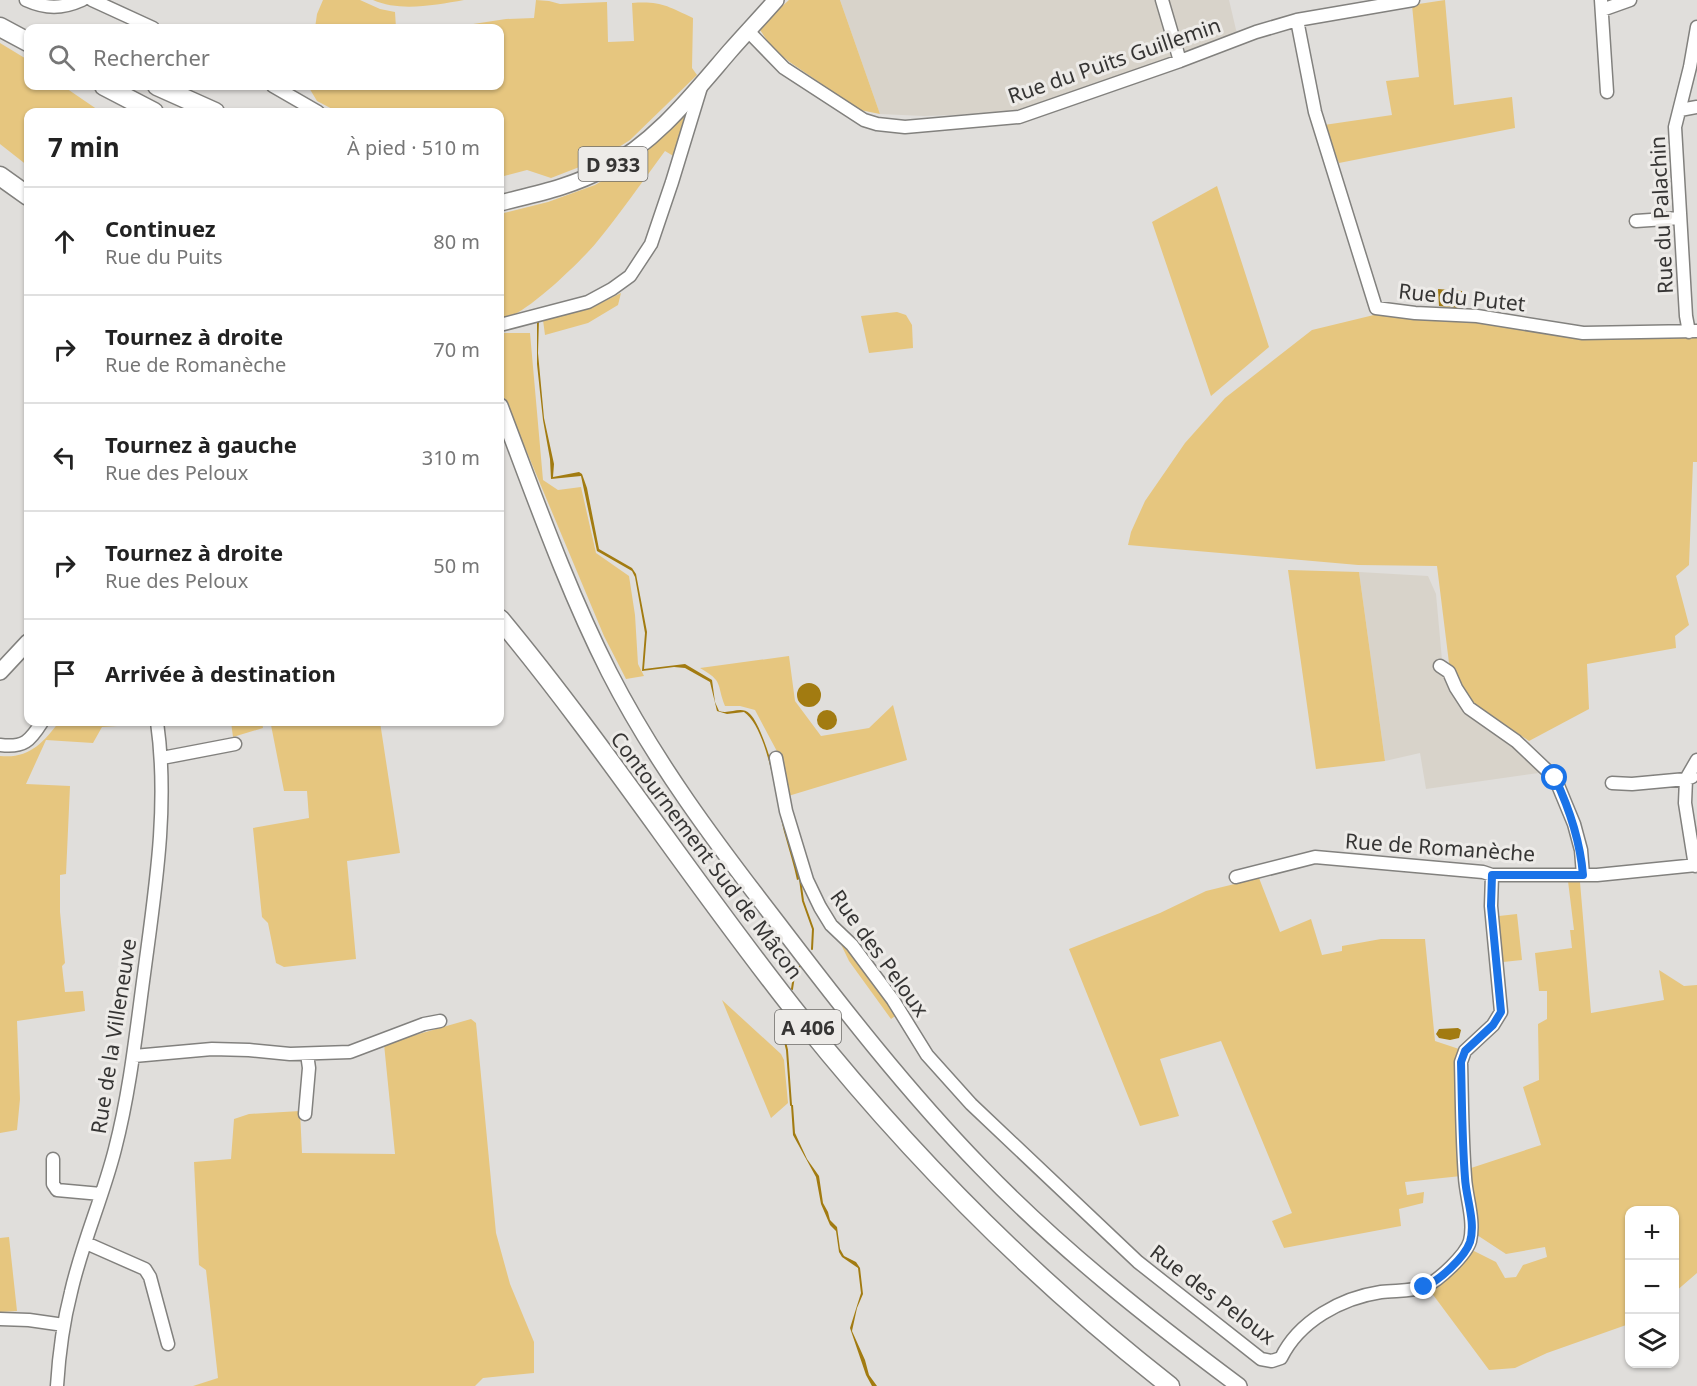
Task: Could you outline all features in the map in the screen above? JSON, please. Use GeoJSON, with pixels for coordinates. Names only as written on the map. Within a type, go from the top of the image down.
{"type":"FeatureCollection","features":[{"type":"Feature","properties":{"kind":"highway"},"geometry":{"type":"LineString","coordinates":[[0,20],[24,31]]}},
{"type":"Feature","properties":{"kind":"highway"},"geometry":{"type":"LineString","coordinates":[[0,27],[24,40]]}},
{"type":"Feature","properties":{"kind":"highway"},"geometry":{"type":"LineString","coordinates":[[112,90],[146,108]]}},
{"type":"Feature","properties":{"kind":"highway"},"geometry":{"type":"LineString","coordinates":[[166,90],[205,108]]}},
{"type":"Feature","properties":{"kind":"highway"},"geometry":{"type":"LineString","coordinates":[[0,162],[24,179]]}},
{"type":"Feature","properties":{"kind":"highway"},"geometry":{"type":"LineString","coordinates":[[0,176],[24,193]]}},
{"type":"Feature","properties":{"kind":"highway","name":"Contournement Sud de Mâcon"},"geometry":{"type":"LineString","coordinates":[[504,624],[582,724],[801,1019],[869,1100],[947,1185],[1038,1274],[1170,1386]]}},
{"type":"Feature","properties":{"kind":"highway","name":"Contournement Sud de Mâcon"},"geometry":{"type":"LineString","coordinates":[[504,642],[583,744],[764,989],[860,1107],[940,1194],[998,1252],[1069,1317],[1151,1386]]}},
{"type":"Feature","properties":{"kind":"main road","name":"D 933"},"geometry":{"type":"LineString","coordinates":[[504,201],[583,180],[617,162],[657,131],[776,0]]}},
{"type":"Feature","properties":{"kind":"main road"},"geometry":{"type":"LineString","coordinates":[[504,416],[582,616],[610,674],[653,749],[715,842],[873,1044],[984,1170],[1059,1241],[1118,1291],[1239,1386]]}},
{"type":"Feature","properties":{"kind":"main road"},"geometry":{"type":"LineString","coordinates":[[0,672],[24,646]]}},
{"type":"Feature","properties":{"kind":"street"},"geometry":{"type":"LineString","coordinates":[[26,0],[54,8],[68,6],[82,0]]}},
{"type":"Feature","properties":{"kind":"street"},"geometry":{"type":"LineString","coordinates":[[92,0],[144,24]]}},
{"type":"Feature","properties":{"kind":"street"},"geometry":{"type":"LineString","coordinates":[[1162,0],[1180,62]]}},
{"type":"Feature","properties":{"kind":"street","name":"Rue du Puits Guillemin"},"geometry":{"type":"LineString","coordinates":[[748,31],[784,68],[864,120],[905,127],[1030,114],[1180,62],[1256,32],[1297,20],[1413,0]]}},
{"type":"Feature","properties":{"kind":"street"},"geometry":{"type":"LineString","coordinates":[[1607,92],[1601,5],[1630,0]]}},
{"type":"Feature","properties":{"kind":"street","name":"Rue du Putet"},"geometry":{"type":"LineString","coordinates":[[1297,20],[1315,112],[1376,308],[1415,313],[1478,316],[1583,333],[1693,331]]}},
{"type":"Feature","properties":{"kind":"street","name":"Rue du Palachin"},"geometry":{"type":"LineString","coordinates":[[1693,331],[1680,218],[1675,127],[1697,27]]}},
{"type":"Feature","properties":{"kind":"street"},"geometry":{"type":"LineString","coordinates":[[504,324],[588,302],[630,276],[651,244],[702,83]]}},
{"type":"Feature","properties":{"kind":"street"},"geometry":{"type":"LineString","coordinates":[[280,90],[311,108]]}},
{"type":"Feature","properties":{"kind":"street"},"geometry":{"type":"LineString","coordinates":[[1680,110],[1697,107]]}},
{"type":"Feature","properties":{"kind":"street"},"geometry":{"type":"LineString","coordinates":[[1636,221],[1680,218]]}},
{"type":"Feature","properties":{"kind":"street"},"geometry":{"type":"LineString","coordinates":[[1440,666],[1449,672],[1469,708],[1516,741],[1555,778],[1574,824],[1581,850],[1583,875]]}},
{"type":"Feature","properties":{"kind":"street"},"geometry":{"type":"LineString","coordinates":[[0,745],[13,747],[25,743],[39,726]]}},
{"type":"Feature","properties":{"kind":"street","name":"Rue de la Villeneuve"},"geometry":{"type":"LineString","coordinates":[[57,1386],[59,1352],[71,1290],[115,1152],[134,1056],[161,833],[162,758],[158,726]]}},
{"type":"Feature","properties":{"kind":"street"},"geometry":{"type":"LineString","coordinates":[[162,758],[235,744]]}},
{"type":"Feature","properties":{"kind":"street","name":"Rue des Peloux"},"geometry":{"type":"LineString","coordinates":[[776,758],[786,812],[807,880],[820,907],[831,925],[852,945],[893,1000],[927,1054],[970,1104],[1138,1262],[1261,1359],[1272,1361],[1281,1358],[1288,1344],[1306,1324],[1324,1312],[1365,1296],[1427,1286],[1462,1255],[1470,1241],[1470,1215],[1465,1179],[1461,1062],[1465,1051],[1493,1025],[1501,1012],[1491,906],[1492,875]]}},
{"type":"Feature","properties":{"kind":"street"},"geometry":{"type":"LineString","coordinates":[[1696,866],[1685,803],[1697,760]]}},
{"type":"Feature","properties":{"kind":"street"},"geometry":{"type":"LineString","coordinates":[[1612,783],[1632,784],[1691,777]]}},
{"type":"Feature","properties":{"kind":"street","name":"Rue de Romanèche"},"geometry":{"type":"LineString","coordinates":[[1236,877],[1315,857],[1483,872],[1492,875],[1583,875],[1696,866]]}},
{"type":"Feature","properties":{"kind":"street"},"geometry":{"type":"LineString","coordinates":[[134,1056],[212,1049],[307,1054],[350,1052],[424,1024],[440,1021]]}},
{"type":"Feature","properties":{"kind":"street"},"geometry":{"type":"LineString","coordinates":[[306,1114],[309,1068],[307,1054]]}},
{"type":"Feature","properties":{"kind":"street"},"geometry":{"type":"LineString","coordinates":[[53,1159],[53,1184],[57,1190],[101,1194]]}},
{"type":"Feature","properties":{"kind":"street"},"geometry":{"type":"LineString","coordinates":[[86,1243],[145,1269],[150,1278],[168,1344]]}},
{"type":"Feature","properties":{"kind":"street"},"geometry":{"type":"LineString","coordinates":[[0,1319],[64,1325]]}},
{"type":"Feature","properties":{"kind":"shaded area"},"geometry":{"type":"Polygon","coordinates":[[[323,0],[360,0],[380,9],[395,12],[396,24],[316,24],[323,0]]]}},
{"type":"Feature","properties":{"kind":"shaded area"},"geometry":{"type":"Polygon","coordinates":[[[373,0],[464,0],[406,7],[383,4],[373,0]]]}},
{"type":"Feature","properties":{"kind":"shaded area"},"geometry":{"type":"Polygon","coordinates":[[[536,0],[560,4],[607,2],[608,42],[634,41],[632,3],[664,5],[693,18],[692,68],[697,75],[630,140],[600,159],[551,178],[527,170],[504,176],[504,108],[330,108],[317,101],[310,90],[504,90],[504,24],[473,24],[534,18],[536,0]]]}},
{"type":"Feature","properties":{"kind":"shaded area"},"geometry":{"type":"Polygon","coordinates":[[[789,0],[840,0],[880,114],[860,110],[773,49],[760,30],[768,19],[789,0]]]}},
{"type":"Feature","properties":{"kind":"shaded area"},"geometry":{"type":"Polygon","coordinates":[[[840,0],[1229,0],[1237,34],[1029,108],[985,114],[924,116],[880,114],[840,0]]]}},
{"type":"Feature","properties":{"kind":"shaded area"},"geometry":{"type":"Polygon","coordinates":[[[1445,0],[1454,105],[1512,97],[1515,128],[1339,163],[1324,125],[1392,115],[1386,81],[1419,77],[1412,5],[1445,0]]]}},
{"type":"Feature","properties":{"kind":"shaded area"},"geometry":{"type":"Polygon","coordinates":[[[0,43],[24,58],[24,90],[69,90],[95,108],[24,108],[24,163],[0,144],[0,43]]]}},
{"type":"Feature","properties":{"kind":"shaded area"},"geometry":{"type":"Polygon","coordinates":[[[691,105],[675,157],[665,151],[605,232],[565,275],[522,310],[504,318],[504,213],[548,202],[595,185],[638,159],[691,105]]]}},
{"type":"Feature","properties":{"kind":"shaded area"},"geometry":{"type":"Polygon","coordinates":[[[1217,186],[1269,347],[1211,396],[1152,222],[1217,186]]]}},
{"type":"Feature","properties":{"kind":"shaded area"},"geometry":{"type":"Polygon","coordinates":[[[1438,289],[1462,291],[1465,309],[1439,306],[1438,289]]]}},
{"type":"Feature","properties":{"kind":"shaded area"},"geometry":{"type":"Polygon","coordinates":[[[621,293],[618,305],[588,323],[545,335],[543,320],[595,306],[621,293]]]}},
{"type":"Feature","properties":{"kind":"shaded area"},"geometry":{"type":"Polygon","coordinates":[[[897,312],[906,315],[912,325],[913,348],[869,353],[861,316],[897,312]]]}},
{"type":"Feature","properties":{"kind":"shaded area"},"geometry":{"type":"Polygon","coordinates":[[[1378,314],[1697,334],[1697,462],[1693,462],[1689,565],[1676,576],[1689,625],[1675,636],[1676,648],[1587,664],[1589,709],[1529,741],[1469,700],[1449,663],[1437,566],[1358,565],[1128,545],[1131,532],[1145,501],[1185,443],[1225,398],[1312,330],[1378,314]]]}},
{"type":"Feature","properties":{"kind":"shaded area"},"geometry":{"type":"Polygon","coordinates":[[[539,319],[538,353],[544,418],[554,464],[553,477],[579,472],[582,474],[599,549],[632,568],[636,574],[647,632],[644,669],[685,664],[712,680],[715,702],[719,711],[747,711],[758,726],[772,767],[786,818],[800,879],[797,880],[785,835],[766,751],[753,721],[744,712],[727,714],[717,711],[710,682],[685,668],[642,671],[645,633],[635,577],[632,571],[597,551],[581,476],[551,479],[537,364],[537,320],[539,319]]]}},
{"type":"Feature","properties":{"kind":"shaded area"},"geometry":{"type":"Polygon","coordinates":[[[504,333],[530,333],[543,480],[558,490],[581,487],[596,553],[629,576],[635,615],[638,664],[644,676],[626,679],[604,636],[504,398],[504,333]]]}},
{"type":"Feature","properties":{"kind":"shaded area"},"geometry":{"type":"Polygon","coordinates":[[[1288,570],[1359,572],[1385,761],[1316,769],[1288,570]]]}},
{"type":"Feature","properties":{"kind":"shaded area"},"geometry":{"type":"Polygon","coordinates":[[[1359,572],[1428,576],[1436,594],[1443,671],[1455,697],[1546,772],[1426,789],[1420,753],[1385,761],[1359,572]]]}},
{"type":"Feature","properties":{"kind":"shaded area"},"geometry":{"type":"Polygon","coordinates":[[[789,656],[795,701],[821,736],[869,728],[893,705],[907,760],[785,797],[780,757],[755,710],[740,706],[725,706],[716,680],[700,668],[789,656]]]}},
{"type":"Feature","properties":{"kind":"shaded area"},"geometry":{"type":"Polygon","coordinates":[[[809,683],[814,684],[820,690],[820,700],[814,706],[809,707],[804,706],[798,700],[797,695],[798,690],[804,684],[809,683]]]}},
{"type":"Feature","properties":{"kind":"shaded area"},"geometry":{"type":"Polygon","coordinates":[[[823,710],[831,710],[837,716],[837,724],[831,730],[823,730],[817,724],[817,716],[823,710]]]}},
{"type":"Feature","properties":{"kind":"shaded area"},"geometry":{"type":"Polygon","coordinates":[[[56,726],[117,726],[102,727],[93,743],[46,740],[26,784],[70,786],[66,874],[60,875],[60,912],[65,963],[62,966],[65,992],[83,991],[85,1011],[17,1021],[20,1099],[17,1130],[0,1133],[0,756],[27,752],[47,737],[56,726]]]}},
{"type":"Feature","properties":{"kind":"shaded area"},"geometry":{"type":"Polygon","coordinates":[[[232,726],[263,726],[263,728],[233,737],[232,726]]]}},
{"type":"Feature","properties":{"kind":"shaded area"},"geometry":{"type":"Polygon","coordinates":[[[271,726],[381,726],[400,853],[347,861],[356,959],[284,967],[276,963],[268,923],[262,917],[253,828],[309,818],[307,791],[284,791],[271,726]]]}},
{"type":"Feature","properties":{"kind":"shaded area"},"geometry":{"type":"Polygon","coordinates":[[[1259,878],[1280,932],[1311,919],[1322,955],[1342,951],[1342,946],[1381,939],[1425,939],[1435,1041],[1459,1049],[1461,1176],[1405,1182],[1407,1195],[1424,1192],[1423,1203],[1399,1209],[1401,1226],[1284,1248],[1272,1221],[1292,1213],[1221,1041],[1160,1059],[1179,1116],[1140,1126],[1069,949],[1160,913],[1206,891],[1259,878]]]}},
{"type":"Feature","properties":{"kind":"shaded area"},"geometry":{"type":"Polygon","coordinates":[[[1568,881],[1580,882],[1591,1013],[1664,1000],[1659,970],[1684,986],[1697,985],[1697,1273],[1679,1289],[1679,1206],[1625,1206],[1625,1325],[1547,1353],[1515,1368],[1489,1370],[1431,1292],[1468,1257],[1470,1249],[1496,1262],[1505,1278],[1516,1277],[1523,1265],[1547,1257],[1545,1247],[1506,1254],[1477,1235],[1468,1169],[1541,1145],[1523,1087],[1539,1080],[1538,1024],[1547,1019],[1547,991],[1539,991],[1535,953],[1572,948],[1570,930],[1574,930],[1568,881]]]}},
{"type":"Feature","properties":{"kind":"shaded area"},"geometry":{"type":"Polygon","coordinates":[[[1517,914],[1522,960],[1503,962],[1499,916],[1517,914]]]}},
{"type":"Feature","properties":{"kind":"shaded area"},"geometry":{"type":"Polygon","coordinates":[[[836,934],[898,1014],[891,1019],[849,961],[836,934]]]}},
{"type":"Feature","properties":{"kind":"shaded area"},"geometry":{"type":"Polygon","coordinates":[[[722,1000],[781,1054],[784,1060],[788,1103],[771,1118],[722,1000]]]}},
{"type":"Feature","properties":{"kind":"shaded area"},"geometry":{"type":"Polygon","coordinates":[[[471,1019],[476,1023],[496,1233],[510,1284],[534,1342],[534,1373],[483,1378],[475,1386],[193,1386],[218,1378],[206,1270],[199,1265],[194,1162],[231,1159],[234,1119],[249,1114],[300,1111],[302,1153],[395,1154],[384,1044],[471,1019]]]}},
{"type":"Feature","properties":{"kind":"shaded area"},"geometry":{"type":"Polygon","coordinates":[[[1458,1028],[1461,1030],[1459,1038],[1450,1040],[1439,1038],[1436,1034],[1439,1029],[1458,1028]]]}},
{"type":"Feature","properties":{"kind":"shaded area"},"geometry":{"type":"Polygon","coordinates":[[[791,1105],[793,1105],[795,1133],[807,1159],[819,1176],[823,1203],[830,1220],[837,1227],[840,1249],[844,1256],[856,1262],[860,1268],[863,1294],[852,1331],[869,1375],[877,1386],[872,1386],[866,1375],[850,1328],[861,1293],[858,1268],[842,1257],[839,1252],[836,1231],[830,1225],[821,1204],[816,1177],[793,1135],[791,1105]]]}},
{"type":"Feature","properties":{"kind":"shaded area"},"geometry":{"type":"Polygon","coordinates":[[[9,1237],[17,1311],[0,1312],[0,1238],[9,1237]]]}},
{"type":"Feature","properties":{"kind":"waterway"},"geometry":{"type":"LineString","coordinates":[[800,879],[803,901],[813,929],[812,949]]}},
{"type":"Feature","properties":{"kind":"waterway"},"geometry":{"type":"LineString","coordinates":[[792,989],[794,976],[800,966]]}},
{"type":"Feature","properties":{"kind":"waterway"},"geometry":{"type":"LineString","coordinates":[[782,1029],[787,1050],[791,1105]]}},
{"type":"Feature","properties":{"kind":"route"},"geometry":{"type":"LineString","coordinates":[[1424,1287],[1438,1278],[1462,1255],[1470,1241],[1470,1215],[1465,1179],[1461,1062],[1465,1051],[1493,1025],[1501,1012],[1491,906],[1492,875],[1583,875],[1581,850],[1574,824],[1555,778]]}}]}
